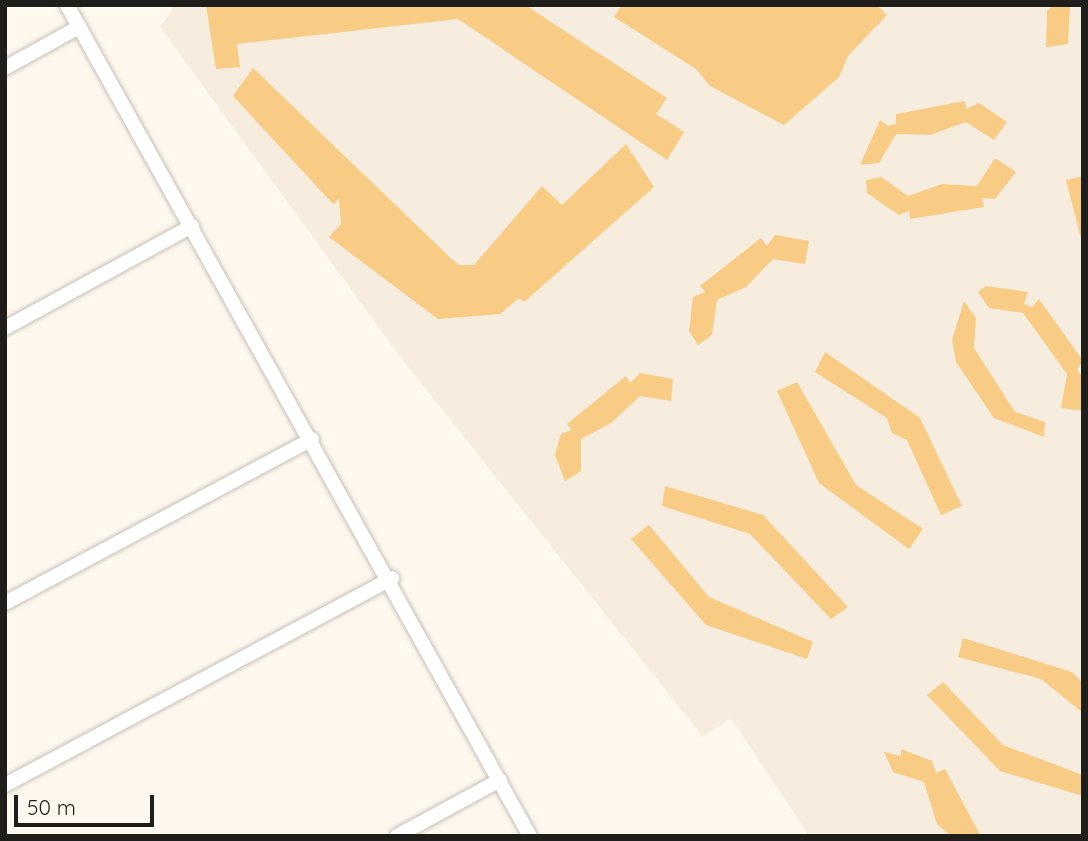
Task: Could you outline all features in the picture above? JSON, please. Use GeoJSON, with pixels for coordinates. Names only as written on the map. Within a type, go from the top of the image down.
{"type":"FeatureCollection","features":[{"type":"Feature","properties":{"kind":"street"},"geometry":{"type":"LineString","coordinates":[[67,5],[392,579],[530,836]]}},
{"type":"Feature","properties":{"kind":"street"},"geometry":{"type":"LineString","coordinates":[[5,68],[79,27]]}},
{"type":"Feature","properties":{"kind":"street"},"geometry":{"type":"LineString","coordinates":[[5,328],[192,226]]}},
{"type":"Feature","properties":{"kind":"street"},"geometry":{"type":"LineString","coordinates":[[5,603],[312,439]]}},
{"type":"Feature","properties":{"kind":"street"},"geometry":{"type":"LineString","coordinates":[[5,785],[392,579]]}},
{"type":"Feature","properties":{"kind":"street"},"geometry":{"type":"LineString","coordinates":[[397,836],[500,780]]}},
{"type":"Feature","properties":{"kind":"shaded area"},"geometry":{"type":"Polygon","coordinates":[[[176,5],[1083,5],[1083,836],[809,836],[731,718],[703,737],[398,354],[160,27],[176,5]]]}},
{"type":"Feature","properties":{"kind":"building"},"geometry":{"type":"Polygon","coordinates":[[[206,5],[525,5],[667,98],[656,114],[684,132],[667,160],[458,19],[237,44],[240,67],[216,69],[206,5]]]}},
{"type":"Feature","properties":{"kind":"building"},"geometry":{"type":"Polygon","coordinates":[[[622,5],[877,5],[887,15],[848,56],[839,77],[784,125],[710,86],[696,69],[614,17],[622,5]]]}},
{"type":"Feature","properties":{"kind":"building"},"geometry":{"type":"Polygon","coordinates":[[[1054,5],[1070,5],[1068,44],[1046,47],[1047,11],[1054,5]]]}},
{"type":"Feature","properties":{"kind":"building"},"geometry":{"type":"Polygon","coordinates":[[[253,68],[458,265],[474,265],[542,186],[562,205],[626,144],[654,187],[524,302],[519,298],[500,314],[438,319],[329,237],[341,224],[339,199],[333,204],[233,96],[253,68]]]}},
{"type":"Feature","properties":{"kind":"building"},"geometry":{"type":"Polygon","coordinates":[[[965,101],[966,109],[979,103],[1007,122],[994,140],[966,122],[930,135],[896,134],[879,163],[860,165],[880,120],[888,126],[896,124],[896,114],[965,101]]]}},
{"type":"Feature","properties":{"kind":"building"},"geometry":{"type":"Polygon","coordinates":[[[995,158],[1016,172],[995,199],[982,198],[984,207],[910,219],[909,211],[899,215],[867,193],[866,180],[881,177],[908,196],[942,184],[977,186],[995,158]]]}},
{"type":"Feature","properties":{"kind":"building"},"geometry":{"type":"Polygon","coordinates":[[[1083,176],[1083,242],[1082,242],[1066,180],[1083,176]]]}},
{"type":"Feature","properties":{"kind":"building"},"geometry":{"type":"Polygon","coordinates":[[[775,235],[809,241],[805,264],[773,259],[746,287],[717,300],[712,335],[698,345],[689,331],[693,297],[705,292],[700,286],[761,238],[767,246],[775,235]]]}},
{"type":"Feature","properties":{"kind":"building"},"geometry":{"type":"Polygon","coordinates":[[[986,286],[1028,292],[1024,304],[1032,307],[1039,299],[1083,361],[1077,370],[1083,377],[1083,411],[1061,408],[1067,374],[1023,313],[989,308],[978,292],[986,286]]]}},
{"type":"Feature","properties":{"kind":"building"},"geometry":{"type":"Polygon","coordinates":[[[964,301],[976,318],[974,348],[1015,412],[1045,422],[1044,437],[994,418],[956,362],[952,340],[964,301]]]}},
{"type":"Feature","properties":{"kind":"building"},"geometry":{"type":"Polygon","coordinates":[[[825,352],[920,418],[962,506],[941,515],[907,440],[892,433],[887,418],[815,372],[825,352]]]}},
{"type":"Feature","properties":{"kind":"building"},"geometry":{"type":"Polygon","coordinates":[[[640,373],[673,379],[671,401],[640,396],[611,423],[581,439],[581,471],[565,481],[555,455],[561,434],[572,430],[567,424],[626,376],[630,383],[640,373]]]}},
{"type":"Feature","properties":{"kind":"building"},"geometry":{"type":"Polygon","coordinates":[[[797,382],[856,485],[923,529],[909,549],[819,483],[777,391],[797,382]]]}},
{"type":"Feature","properties":{"kind":"building"},"geometry":{"type":"Polygon","coordinates":[[[665,486],[763,515],[848,607],[831,619],[750,534],[662,506],[665,486]]]}},
{"type":"Feature","properties":{"kind":"building"},"geometry":{"type":"Polygon","coordinates":[[[649,525],[709,597],[813,642],[807,659],[706,625],[631,539],[649,525]]]}},
{"type":"Feature","properties":{"kind":"building"},"geometry":{"type":"Polygon","coordinates":[[[963,638],[1072,672],[1083,683],[1083,713],[1041,679],[958,657],[963,638]]]}},
{"type":"Feature","properties":{"kind":"building"},"geometry":{"type":"Polygon","coordinates":[[[943,682],[1003,745],[1083,775],[1083,796],[1000,771],[927,695],[943,682]]]}},
{"type":"Feature","properties":{"kind":"building"},"geometry":{"type":"Polygon","coordinates":[[[901,749],[932,761],[936,773],[945,769],[980,835],[951,836],[937,824],[924,782],[893,772],[884,752],[901,756],[901,749]]]}}]}
